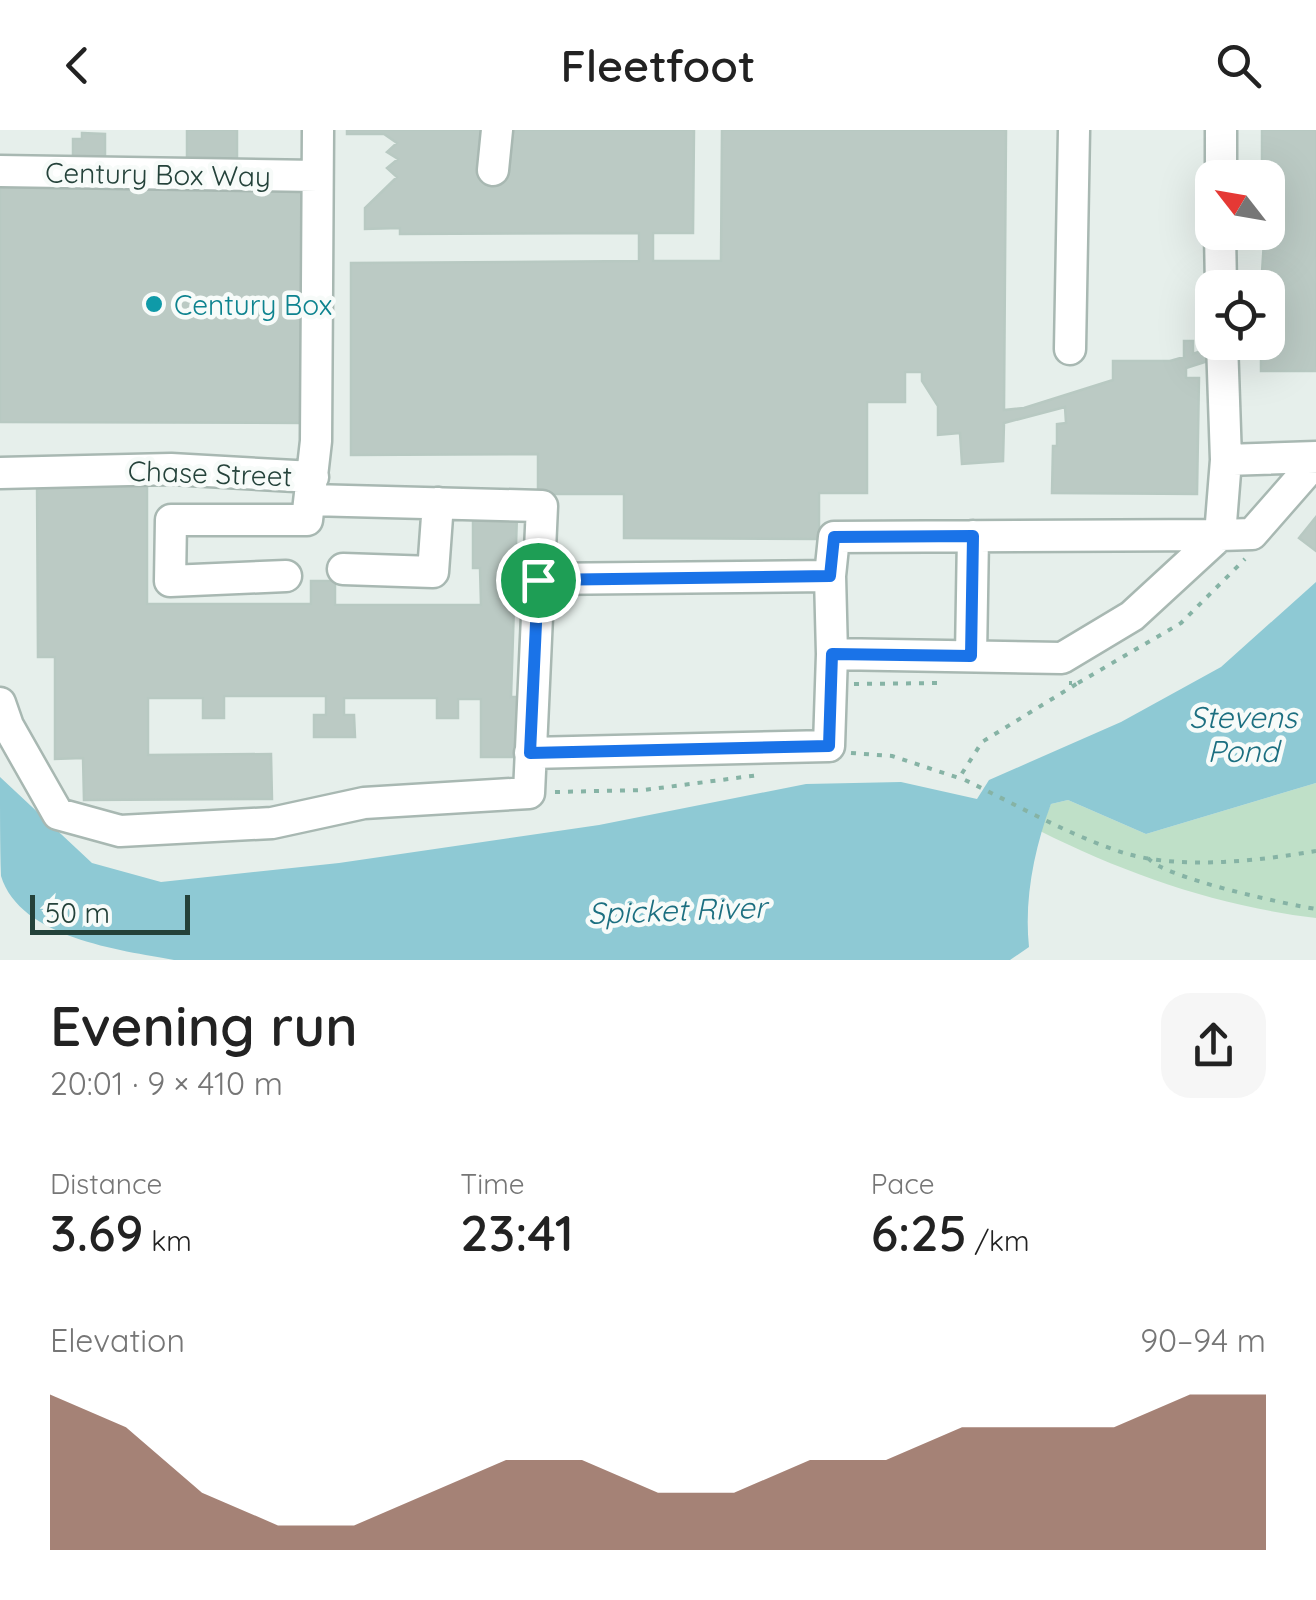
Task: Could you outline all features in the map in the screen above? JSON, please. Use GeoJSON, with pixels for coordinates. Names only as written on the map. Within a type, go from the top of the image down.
{"type":"FeatureCollection","features":[{"type":"Feature","properties":{"kind":"street","name":"Chase Street"},"geometry":{"type":"LineString","coordinates":[[0,474],[171,468],[312,488],[318,130]]}},
{"type":"Feature","properties":{"kind":"street"},"geometry":{"type":"LineString","coordinates":[[493,170],[497,130]]}},
{"type":"Feature","properties":{"kind":"street"},"geometry":{"type":"LineString","coordinates":[[1070,350],[1074,130]]}},
{"type":"Feature","properties":{"kind":"street"},"geometry":{"type":"LineString","coordinates":[[1221,130],[1221,160]]}},
{"type":"Feature","properties":{"kind":"street","name":"Century Box Way"},"geometry":{"type":"LineString","coordinates":[[0,171],[317,176]]}},
{"type":"Feature","properties":{"kind":"street"},"geometry":{"type":"LineString","coordinates":[[832,654],[1062,658],[1132,616],[1220,536],[1226,460],[1223,360]]}},
{"type":"Feature","properties":{"kind":"street"},"geometry":{"type":"LineString","coordinates":[[1226,460],[1316,459]]}},
{"type":"Feature","properties":{"kind":"street"},"geometry":{"type":"LineString","coordinates":[[530,753],[829,746],[830,576],[834,537],[1252,534],[1316,459]]}},
{"type":"Feature","properties":{"kind":"street"},"geometry":{"type":"LineString","coordinates":[[0,703],[8,726],[58,814],[120,831],[272,823],[364,803],[529,792],[542,506],[438,503],[312,488],[307,520],[170,520],[170,581],[286,576]]}},
{"type":"Feature","properties":{"kind":"street"},"geometry":{"type":"LineString","coordinates":[[343,570],[432,572],[438,503]]}},
{"type":"Feature","properties":{"kind":"street"},"geometry":{"type":"LineString","coordinates":[[971,656],[973,536]]}},
{"type":"Feature","properties":{"kind":"street"},"geometry":{"type":"LineString","coordinates":[[538,580],[830,576]]}},
{"type":"Feature","properties":{"kind":"path"},"geometry":{"type":"LineString","coordinates":[[859,751],[892,756],[958,778],[982,742],[1180,622],[1257,546],[1252,534]]}},
{"type":"Feature","properties":{"kind":"path"},"geometry":{"type":"LineString","coordinates":[[849,684],[954,683]]}},
{"type":"Feature","properties":{"kind":"path"},"geometry":{"type":"LineString","coordinates":[[1060,684],[1078,684]]}},
{"type":"Feature","properties":{"kind":"path"},"geometry":{"type":"LineString","coordinates":[[529,792],[644,790],[760,775]]}},
{"type":"Feature","properties":{"kind":"path"},"geometry":{"type":"LineString","coordinates":[[964,780],[1118,851],[1148,858],[1246,859],[1316,851]]}},
{"type":"Feature","properties":{"kind":"path"},"geometry":{"type":"LineString","coordinates":[[1148,858],[1176,873],[1277,903],[1316,909]]}},
{"type":"Feature","properties":{"kind":"green space"},"geometry":{"type":"Polygon","coordinates":[[[1316,783],[1316,918],[1244,906],[1174,886],[1040,831],[1051,804],[1068,800],[1146,834],[1316,783]]]}},
{"type":"Feature","properties":{"kind":"water"},"geometry":{"type":"Polygon","coordinates":[[[1316,582],[1316,783],[1146,834],[1068,800],[1051,804],[1032,875],[1029,947],[1010,960],[174,960],[74,938],[50,927],[28,914],[12,897],[1,876],[0,777],[92,863],[161,882],[339,863],[599,825],[806,784],[901,782],[977,799],[989,780],[1121,722],[1221,667],[1316,582]]]}},
{"type":"Feature","properties":{"kind":"building"},"geometry":{"type":"Polygon","coordinates":[[[187,130],[237,130],[237,158],[187,158],[187,130]]]}},
{"type":"Feature","properties":{"kind":"building"},"geometry":{"type":"Polygon","coordinates":[[[347,130],[694,130],[693,233],[653,233],[653,261],[721,261],[722,130],[1006,130],[1004,410],[1024,408],[1113,380],[1113,361],[1170,361],[1184,357],[1184,341],[1193,341],[1195,360],[1211,360],[1186,368],[1186,378],[1199,378],[1197,494],[1052,493],[1053,446],[1057,446],[1057,424],[1066,423],[1065,407],[1004,423],[1003,461],[962,464],[960,433],[938,435],[938,406],[922,381],[922,372],[905,372],[905,402],[867,402],[867,493],[819,493],[819,539],[624,538],[624,494],[538,494],[538,454],[351,455],[351,263],[639,261],[639,233],[400,234],[400,228],[365,229],[365,208],[397,177],[387,168],[398,159],[387,152],[397,143],[384,134],[347,134],[347,130]]]}},
{"type":"Feature","properties":{"kind":"building"},"geometry":{"type":"Polygon","coordinates":[[[1262,130],[1316,130],[1316,371],[1261,371],[1261,360],[1285,360],[1285,270],[1262,270],[1263,250],[1285,250],[1285,160],[1262,160],[1262,130]]]}},
{"type":"Feature","properties":{"kind":"building"},"geometry":{"type":"Polygon","coordinates":[[[82,133],[105,134],[105,157],[73,156],[73,139],[82,139],[82,133]]]}},
{"type":"Feature","properties":{"kind":"building","name":"Century Box"},"geometry":{"type":"Polygon","coordinates":[[[311,183],[304,423],[0,422],[0,187],[311,183]]]}},
{"type":"Feature","properties":{"kind":"building"},"geometry":{"type":"Polygon","coordinates":[[[37,481],[147,481],[147,604],[311,604],[311,581],[335,581],[335,605],[481,605],[480,568],[473,568],[473,515],[517,515],[511,697],[527,697],[527,757],[481,757],[481,699],[458,699],[458,718],[437,718],[437,698],[344,698],[344,715],[354,715],[355,737],[314,737],[314,715],[326,715],[326,696],[224,696],[224,718],[203,718],[203,698],[148,698],[148,755],[271,754],[272,799],[84,800],[83,758],[55,759],[55,657],[38,657],[37,481]]]}},
{"type":"Feature","properties":{"kind":"building"},"geometry":{"type":"Polygon","coordinates":[[[1316,517],[1316,551],[1299,538],[1316,517]]]}},
{"type":"Feature","properties":{"kind":"place","name":"Century Box"},"geometry":{"type":"Point","coordinates":[154,304]}},
{"type":"Feature","properties":{"kind":"route"},"geometry":{"type":"LineString","coordinates":[[973,536],[971,656],[832,654],[829,746],[530,753],[538,580],[830,576],[834,537],[973,536]]}},
{"type":"Feature","properties":{"kind":"water label","name":"Stevens Pond"},"geometry":{"type":"Point","coordinates":[1243,734]}},
{"type":"Feature","properties":{"kind":"water label","name":"Spicket River"},"geometry":{"type":"Point","coordinates":[677,910]}}]}
